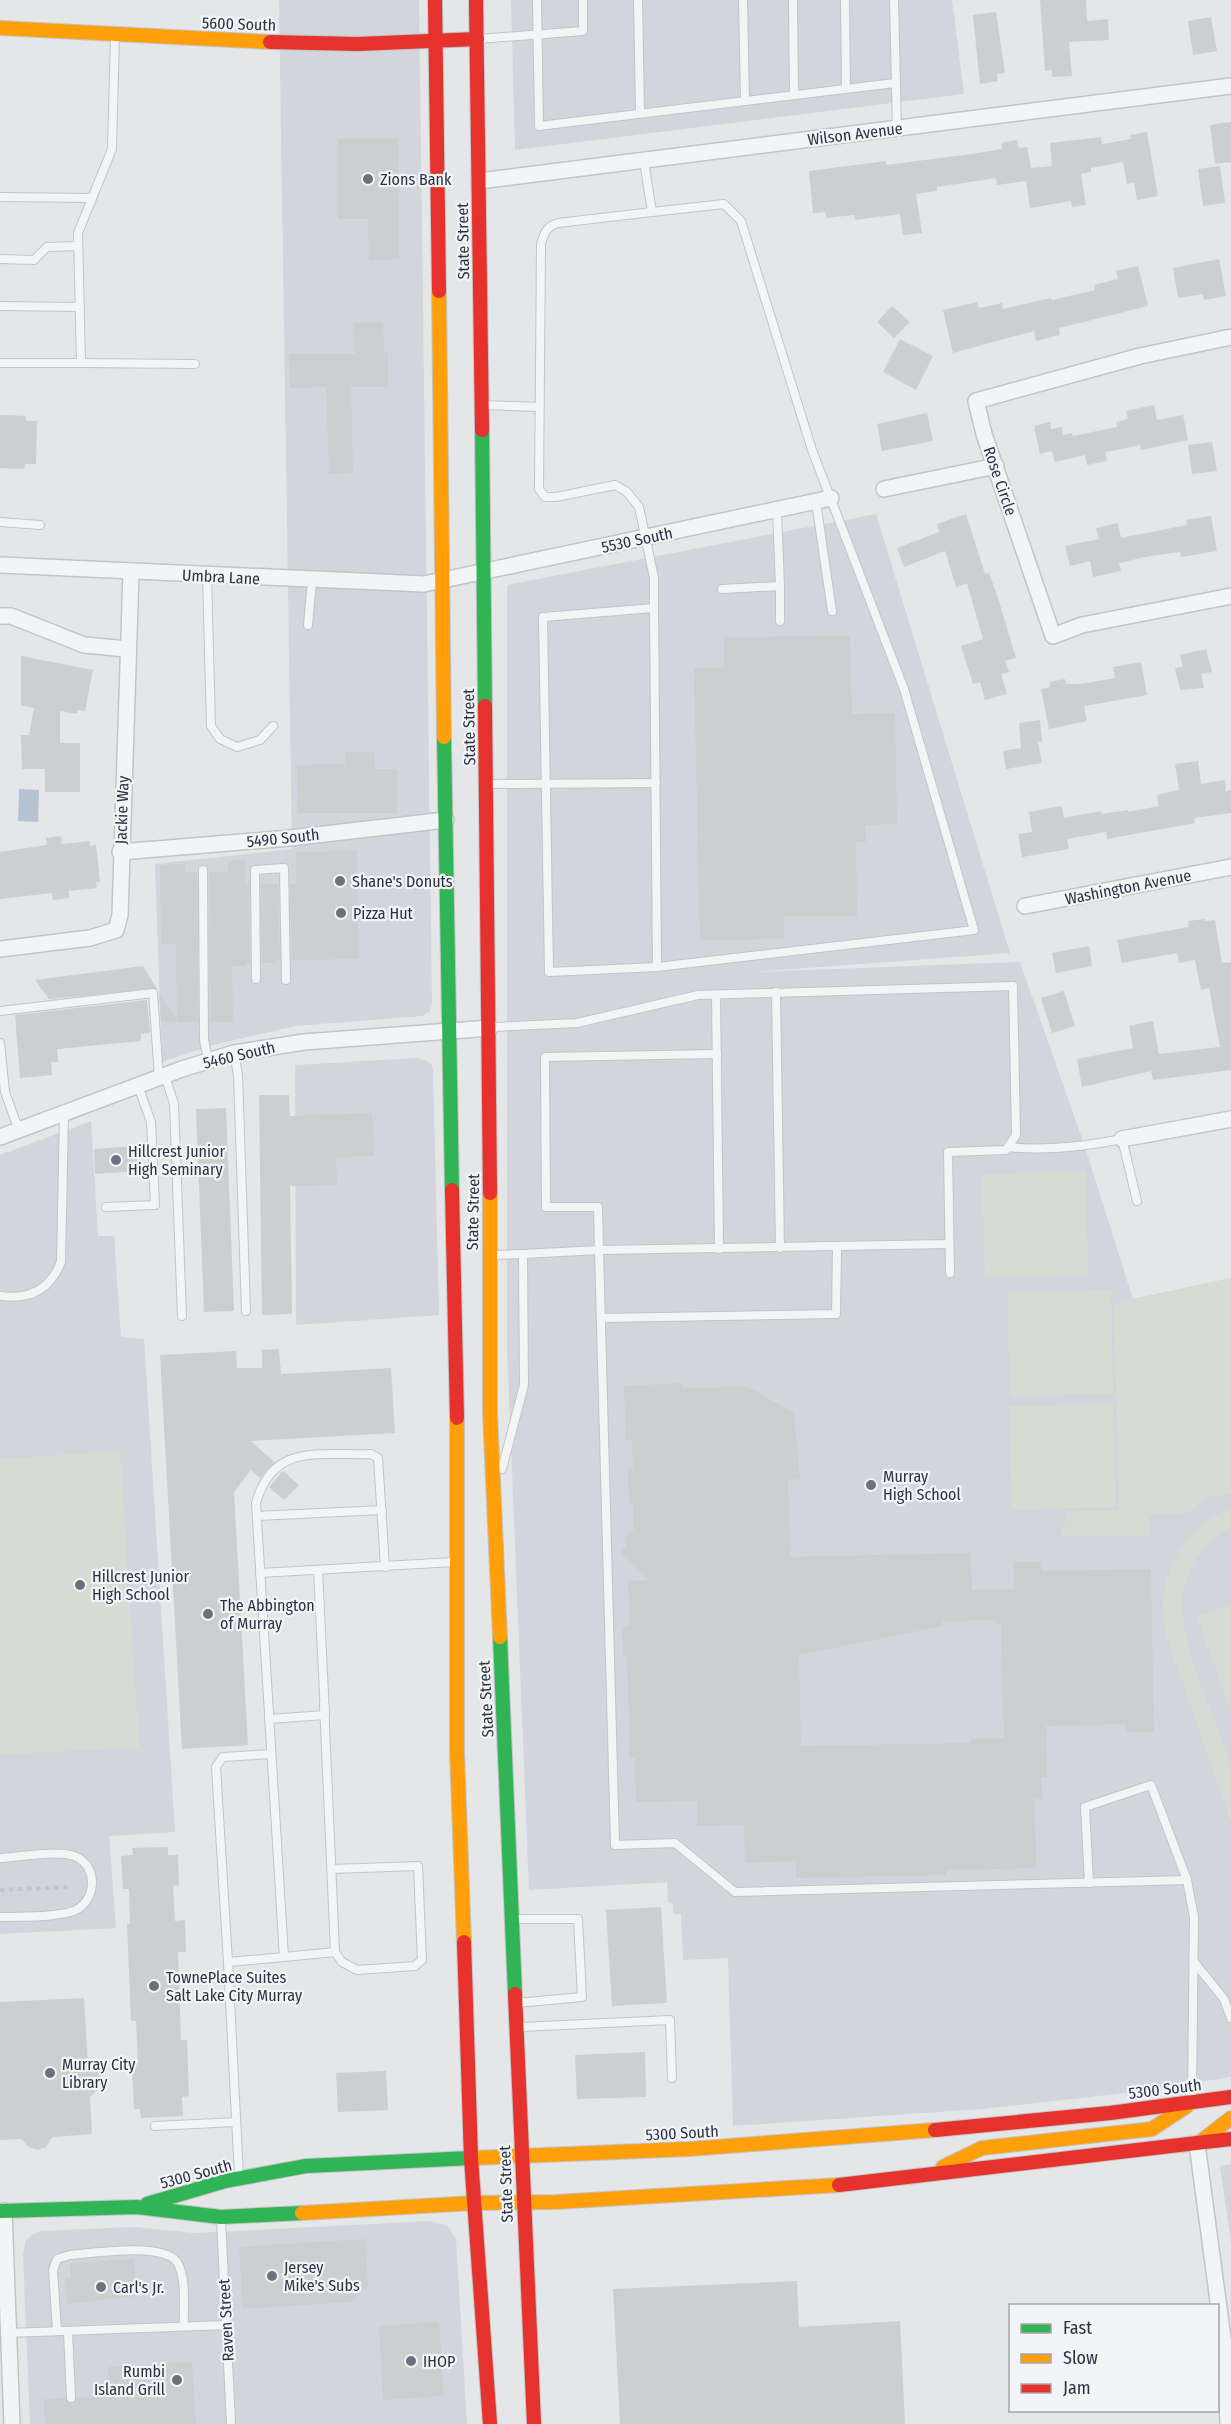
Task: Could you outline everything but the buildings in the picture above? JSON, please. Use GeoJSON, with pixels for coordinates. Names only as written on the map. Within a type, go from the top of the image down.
{"type":"FeatureCollection","features":[{"type":"Feature","properties":{"kind":"main road","name":"State Street"},"geometry":{"type":"LineString","coordinates":[[435,0],[458,1562],[457,1752],[471,2158],[490,2424]]}},
{"type":"Feature","properties":{"kind":"main road","name":"State Street"},"geometry":{"type":"LineString","coordinates":[[476,0],[490,1028],[488,1255],[493,1502],[534,2424]]}},
{"type":"Feature","properties":{"kind":"main road","name":"5600 South"},"geometry":{"type":"LineString","coordinates":[[0,28],[115,32],[214,41],[402,45],[477,39]]}},
{"type":"Feature","properties":{"kind":"main road","name":"5300 South"},"geometry":{"type":"LineString","coordinates":[[137,2207],[239,2179],[306,2166],[767,2145],[1192,2103],[1231,2097]]}},
{"type":"Feature","properties":{"kind":"main road"},"geometry":{"type":"LineString","coordinates":[[927,2175],[982,2148],[1152,2129],[1192,2103]]}},
{"type":"Feature","properties":{"kind":"main road"},"geometry":{"type":"LineString","coordinates":[[1197,2144],[1231,2118]]}},
{"type":"Feature","properties":{"kind":"main road","name":"5300 South"},"geometry":{"type":"LineString","coordinates":[[2,2211],[137,2207],[221,2217],[816,2188],[1231,2139]]}},
{"type":"Feature","properties":{"kind":"street","name":"Wilson Avenue"},"geometry":{"type":"LineString","coordinates":[[479,181],[1231,86]]}},
{"type":"Feature","properties":{"kind":"street","name":"Rose Circle"},"geometry":{"type":"LineString","coordinates":[[1231,337],[1140,356],[976,401],[984,434],[1053,636],[1082,625],[1231,596]]}},
{"type":"Feature","properties":{"kind":"street"},"geometry":{"type":"LineString","coordinates":[[884,489],[996,466]]}},
{"type":"Feature","properties":{"kind":"street","name":"5530 South"},"geometry":{"type":"LineString","coordinates":[[443,581],[823,500]]}},
{"type":"Feature","properties":{"kind":"street","name":"Umbra Lane"},"geometry":{"type":"LineString","coordinates":[[0,565],[312,581],[424,585],[443,581]]}},
{"type":"Feature","properties":{"kind":"street","name":"Jackie Way"},"geometry":{"type":"LineString","coordinates":[[0,949],[90,938],[116,930],[120,915],[120,852],[131,573]]}},
{"type":"Feature","properties":{"kind":"street"},"geometry":{"type":"LineString","coordinates":[[0,616],[11,616],[84,645],[127,649]]}},
{"type":"Feature","properties":{"kind":"street","name":"5490 South"},"geometry":{"type":"LineString","coordinates":[[120,852],[291,838],[446,820]]}},
{"type":"Feature","properties":{"kind":"street","name":"Washington Avenue"},"geometry":{"type":"LineString","coordinates":[[1025,906],[1231,867]]}},
{"type":"Feature","properties":{"kind":"street","name":"5460 South"},"geometry":{"type":"LineString","coordinates":[[0,1137],[208,1060],[234,1053],[304,1042],[490,1028]]}},
{"type":"Feature","properties":{"kind":"street"},"geometry":{"type":"LineString","coordinates":[[1122,1139],[1231,1119]]}},
{"type":"Feature","properties":{"kind":"street"},"geometry":{"type":"LineString","coordinates":[[1197,2144],[1228,2353],[1228,2424]]}},
{"type":"Feature","properties":{"kind":"street"},"geometry":{"type":"LineString","coordinates":[[2,2211],[8,2333],[5,2406],[12,2424]]}},
{"type":"Feature","properties":{"kind":"lane"},"geometry":{"type":"LineString","coordinates":[[537,0],[539,126],[895,83]]}},
{"type":"Feature","properties":{"kind":"lane"},"geometry":{"type":"LineString","coordinates":[[477,39],[583,31],[583,0]]}},
{"type":"Feature","properties":{"kind":"lane"},"geometry":{"type":"LineString","coordinates":[[638,0],[640,113]]}},
{"type":"Feature","properties":{"kind":"lane"},"geometry":{"type":"LineString","coordinates":[[743,0],[745,101]]}},
{"type":"Feature","properties":{"kind":"lane"},"geometry":{"type":"LineString","coordinates":[[793,0],[794,95]]}},
{"type":"Feature","properties":{"kind":"lane"},"geometry":{"type":"LineString","coordinates":[[845,0],[846,89]]}},
{"type":"Feature","properties":{"kind":"lane"},"geometry":{"type":"LineString","coordinates":[[894,0],[897,129]]}},
{"type":"Feature","properties":{"kind":"lane"},"geometry":{"type":"LineString","coordinates":[[81,363],[78,233],[112,149],[115,32]]}},
{"type":"Feature","properties":{"kind":"lane"},"geometry":{"type":"LineString","coordinates":[[644,161],[652,212]]}},
{"type":"Feature","properties":{"kind":"lane"},"geometry":{"type":"LineString","coordinates":[[0,197],[92,198]]}},
{"type":"Feature","properties":{"kind":"lane"},"geometry":{"type":"LineString","coordinates":[[657,967],[654,578],[639,507],[627,492],[615,485],[556,497],[540,494],[541,244],[544,233],[551,225],[724,204],[741,221],[812,450],[823,500],[832,611]]}},
{"type":"Feature","properties":{"kind":"lane"},"geometry":{"type":"LineString","coordinates":[[0,259],[34,260],[47,247],[78,246]]}},
{"type":"Feature","properties":{"kind":"lane"},"geometry":{"type":"LineString","coordinates":[[0,306],[80,308]]}},
{"type":"Feature","properties":{"kind":"lane"},"geometry":{"type":"LineString","coordinates":[[0,363],[195,364]]}},
{"type":"Feature","properties":{"kind":"lane"},"geometry":{"type":"LineString","coordinates":[[482,405],[539,407]]}},
{"type":"Feature","properties":{"kind":"lane"},"geometry":{"type":"LineString","coordinates":[[654,608],[543,617],[548,783],[549,972],[657,967],[974,930],[904,689],[823,500]]}},
{"type":"Feature","properties":{"kind":"lane"},"geometry":{"type":"LineString","coordinates":[[777,510],[780,621]]}},
{"type":"Feature","properties":{"kind":"lane"},"geometry":{"type":"LineString","coordinates":[[0,522],[40,525]]}},
{"type":"Feature","properties":{"kind":"lane"},"geometry":{"type":"LineString","coordinates":[[207,576],[211,726],[220,739],[237,747],[260,740],[273,726]]}},
{"type":"Feature","properties":{"kind":"lane"},"geometry":{"type":"LineString","coordinates":[[308,626],[312,581]]}},
{"type":"Feature","properties":{"kind":"lane"},"geometry":{"type":"LineString","coordinates":[[722,589],[780,586]]}},
{"type":"Feature","properties":{"kind":"lane"},"geometry":{"type":"LineString","coordinates":[[486,784],[656,783]]}},
{"type":"Feature","properties":{"kind":"lane"},"geometry":{"type":"LineString","coordinates":[[256,979],[255,870],[284,868],[286,980]]}},
{"type":"Feature","properties":{"kind":"lane"},"geometry":{"type":"LineString","coordinates":[[202,870],[204,1040],[208,1060]]}},
{"type":"Feature","properties":{"kind":"lane"},"geometry":{"type":"LineString","coordinates":[[490,1028],[577,1023],[698,995],[1013,986],[1016,1135],[1008,1148]]}},
{"type":"Feature","properties":{"kind":"lane"},"geometry":{"type":"LineString","coordinates":[[776,992],[780,1248]]}},
{"type":"Feature","properties":{"kind":"lane"},"geometry":{"type":"LineString","coordinates":[[0,1011],[153,993],[162,1077],[174,1104],[182,1316]]}},
{"type":"Feature","properties":{"kind":"lane"},"geometry":{"type":"LineString","coordinates":[[716,995],[719,1249]]}},
{"type":"Feature","properties":{"kind":"lane"},"geometry":{"type":"LineString","coordinates":[[0,1043],[5,1092],[19,1131]]}},
{"type":"Feature","properties":{"kind":"lane"},"geometry":{"type":"LineString","coordinates":[[234,1053],[238,1075],[246,1311]]}},
{"type":"Feature","properties":{"kind":"lane"},"geometry":{"type":"LineString","coordinates":[[717,1054],[544,1057],[546,1207],[598,1207],[615,1845],[675,1843],[735,1892],[1187,1880]]}},
{"type":"Feature","properties":{"kind":"lane"},"geometry":{"type":"LineString","coordinates":[[106,1207],[155,1205],[152,1122],[138,1086]]}},
{"type":"Feature","properties":{"kind":"lane"},"geometry":{"type":"LineString","coordinates":[[0,1296],[26,1297],[37,1293],[50,1284],[61,1262],[64,1114]]}},
{"type":"Feature","properties":{"kind":"lane"},"geometry":{"type":"LineString","coordinates":[[950,1273],[948,1152],[1006,1150],[1008,1148],[1050,1150],[1084,1147],[1122,1139],[1137,1201]]}},
{"type":"Feature","properties":{"kind":"lane"},"geometry":{"type":"LineString","coordinates":[[488,1255],[599,1250],[949,1244]]}},
{"type":"Feature","properties":{"kind":"lane"},"geometry":{"type":"LineString","coordinates":[[601,1318],[836,1314],[837,1247]]}},
{"type":"Feature","properties":{"kind":"lane"},"geometry":{"type":"LineString","coordinates":[[493,1502],[524,1385],[523,1254]]}},
{"type":"Feature","properties":{"kind":"lane"},"geometry":{"type":"LineString","coordinates":[[284,1957],[256,1503],[267,1476],[280,1463],[292,1457],[371,1454],[378,1458],[386,1566]]}},
{"type":"Feature","properties":{"kind":"lane"},"geometry":{"type":"LineString","coordinates":[[257,1516],[382,1510]]}},
{"type":"Feature","properties":{"kind":"lane"},"geometry":{"type":"LineString","coordinates":[[260,1573],[458,1562]]}},
{"type":"Feature","properties":{"kind":"lane"},"geometry":{"type":"LineString","coordinates":[[318,1570],[335,1952],[342,1962],[357,1970],[415,1966],[423,1960],[418,1866],[332,1869]]}},
{"type":"Feature","properties":{"kind":"lane"},"geometry":{"type":"LineString","coordinates":[[269,1719],[325,1715]]}},
{"type":"Feature","properties":{"kind":"lane"},"geometry":{"type":"LineString","coordinates":[[239,2179],[216,1767],[223,1757],[271,1754]]}},
{"type":"Feature","properties":{"kind":"lane"},"geometry":{"type":"LineString","coordinates":[[1089,1883],[1085,1807],[1151,1785],[1187,1880],[1194,1917],[1192,2103]]}},
{"type":"Feature","properties":{"kind":"lane"},"geometry":{"type":"LineString","coordinates":[[0,1858],[63,1854],[75,1856],[86,1864],[93,1885],[91,1896],[84,1906],[71,1912],[0,1917]]}},
{"type":"Feature","properties":{"kind":"lane"},"geometry":{"type":"LineString","coordinates":[[513,1919],[578,1919],[582,1996],[516,2002]]}},
{"type":"Feature","properties":{"kind":"lane"},"geometry":{"type":"LineString","coordinates":[[228,1962],[335,1952]]}},
{"type":"Feature","properties":{"kind":"lane"},"geometry":{"type":"LineString","coordinates":[[1194,1962],[1224,1999],[1231,2018]]}},
{"type":"Feature","properties":{"kind":"lane"},"geometry":{"type":"LineString","coordinates":[[517,2028],[670,2020],[672,2078]]}},
{"type":"Feature","properties":{"kind":"lane"},"geometry":{"type":"LineString","coordinates":[[154,2126],[236,2122]]}},
{"type":"Feature","properties":{"kind":"lane","name":"Raven Street"},"geometry":{"type":"LineString","coordinates":[[221,2217],[231,2424]]}},
{"type":"Feature","properties":{"kind":"lane"},"geometry":{"type":"LineString","coordinates":[[57,2331],[53,2270],[57,2259],[70,2255],[152,2250],[167,2253],[177,2263],[182,2277],[184,2326]]}},
{"type":"Feature","properties":{"kind":"lane"},"geometry":{"type":"LineString","coordinates":[[8,2333],[226,2325]]}},
{"type":"Feature","properties":{"kind":"lane"},"geometry":{"type":"LineString","coordinates":[[68,2331],[71,2398]]}},
{"type":"Feature","properties":{"kind":"path"},"geometry":{"type":"LineString","coordinates":[[0,1890],[68,1887]]}},
{"type":"Feature","properties":{"kind":"shaded area"},"geometry":{"type":"Polygon","coordinates":[[[279,0],[419,0],[432,1004],[430,1011],[422,1016],[295,1026],[213,1045],[162,1062],[155,864],[292,849],[279,0]]]}},
{"type":"Feature","properties":{"kind":"shaded area"},"geometry":{"type":"Polygon","coordinates":[[[511,0],[952,0],[964,94],[515,150],[511,0]]]}},
{"type":"Feature","properties":{"kind":"shaded area","name":"Murray High School"},"geometry":{"type":"Polygon","coordinates":[[[876,514],[1010,953],[752,972],[1020,962],[1084,1144],[1133,1299],[1231,1278],[1231,2077],[1143,2091],[982,2109],[733,2126],[728,1958],[683,1960],[681,1914],[673,1914],[673,1905],[668,1902],[667,1882],[529,1890],[507,1347],[507,585],[876,514]]]}},
{"type":"Feature","properties":{"kind":"shaded area"},"geometry":{"type":"Polygon","coordinates":[[[419,1058],[431,1063],[433,1071],[439,1315],[296,1325],[295,1065],[419,1058]]]}},
{"type":"Feature","properties":{"kind":"shaded area","name":"Hillcrest Junior High School"},"geometry":{"type":"Polygon","coordinates":[[[91,1121],[98,1236],[114,1236],[121,1337],[144,1339],[175,1832],[109,1836],[116,1928],[0,1934],[0,1155],[91,1121]]]}},
{"type":"Feature","properties":{"kind":"shaded area"},"geometry":{"type":"Polygon","coordinates":[[[1086,1171],[1088,1275],[985,1277],[982,1174],[1086,1171]]]}},
{"type":"Feature","properties":{"kind":"shaded area"},"geometry":{"type":"Polygon","coordinates":[[[1231,1278],[1231,1494],[1207,1497],[1187,1513],[1149,1515],[1150,1535],[1061,1537],[1061,1527],[1066,1522],[1067,1511],[1119,1510],[1114,1305],[1231,1278]]]}},
{"type":"Feature","properties":{"kind":"shaded area"},"geometry":{"type":"Polygon","coordinates":[[[1111,1290],[1113,1394],[1010,1396],[1007,1293],[1111,1290]]]}},
{"type":"Feature","properties":{"kind":"shaded area"},"geometry":{"type":"Polygon","coordinates":[[[1113,1404],[1116,1507],[1012,1510],[1009,1406],[1113,1404]]]}},
{"type":"Feature","properties":{"kind":"shaded area"},"geometry":{"type":"Polygon","coordinates":[[[120,1451],[139,1747],[0,1755],[0,1459],[120,1451]]]}},
{"type":"Feature","properties":{"kind":"shaded area"},"geometry":{"type":"Polygon","coordinates":[[[1231,1508],[1231,1527],[1205,1548],[1189,1571],[1183,1597],[1184,1624],[1190,1652],[1231,1766],[1231,1822],[1171,1651],[1165,1630],[1163,1608],[1168,1576],[1182,1548],[1203,1524],[1231,1508]]]}},
{"type":"Feature","properties":{"kind":"shaded area"},"geometry":{"type":"Polygon","coordinates":[[[1231,1604],[1231,1713],[1197,1616],[1231,1604]]]}},
{"type":"Feature","properties":{"kind":"shaded area"},"geometry":{"type":"Polygon","coordinates":[[[1231,2164],[1231,2243],[1220,2166],[1231,2164]]]}},
{"type":"Feature","properties":{"kind":"shaded area"},"geometry":{"type":"Polygon","coordinates":[[[430,2221],[447,2225],[456,2239],[467,2424],[30,2424],[23,2254],[26,2240],[33,2234],[42,2231],[134,2227],[195,2233],[430,2221]]]}},
{"type":"Feature","properties":{"kind":"water"},"geometry":{"type":"Polygon","coordinates":[[[19,789],[39,790],[38,822],[18,821],[19,789]]]}},
{"type":"Feature","properties":{"kind":"traffic: fast"},"geometry":{"type":"LineString","coordinates":[[482,430],[485,706]]}},
{"type":"Feature","properties":{"kind":"traffic: fast"},"geometry":{"type":"LineString","coordinates":[[444,737],[452,1190]]}},
{"type":"Feature","properties":{"kind":"traffic: fast"},"geometry":{"type":"LineString","coordinates":[[500,1637],[515,1994]]}},
{"type":"Feature","properties":{"kind":"traffic: fast"},"geometry":{"type":"LineString","coordinates":[[147,2204],[225,2181],[306,2166],[471,2158]]}},
{"type":"Feature","properties":{"kind":"traffic: fast"},"geometry":{"type":"LineString","coordinates":[[0,2211],[137,2207],[221,2217],[302,2213]]}},
{"type":"Feature","properties":{"kind":"traffic: slow"},"geometry":{"type":"LineString","coordinates":[[0,28],[270,42]]}},
{"type":"Feature","properties":{"kind":"traffic: slow"},"geometry":{"type":"LineString","coordinates":[[439,291],[444,737]]}},
{"type":"Feature","properties":{"kind":"traffic: slow"},"geometry":{"type":"LineString","coordinates":[[490,1193],[490,1413],[500,1637]]}},
{"type":"Feature","properties":{"kind":"traffic: slow"},"geometry":{"type":"LineString","coordinates":[[457,1418],[457,1752],[464,1942]]}},
{"type":"Feature","properties":{"kind":"traffic: slow"},"geometry":{"type":"LineString","coordinates":[[943,2167],[982,2148],[1152,2129],[1187,2106]]}},
{"type":"Feature","properties":{"kind":"traffic: slow"},"geometry":{"type":"LineString","coordinates":[[1200,2142],[1231,2118]]}},
{"type":"Feature","properties":{"kind":"traffic: slow"},"geometry":{"type":"LineString","coordinates":[[471,2158],[689,2149],[935,2130]]}},
{"type":"Feature","properties":{"kind":"traffic: slow"},"geometry":{"type":"LineString","coordinates":[[474,2203],[556,2202],[839,2185]]}},
{"type":"Feature","properties":{"kind":"traffic: slow"},"geometry":{"type":"LineString","coordinates":[[302,2213],[474,2203]]}},
{"type":"Feature","properties":{"kind":"traffic: jam"},"geometry":{"type":"LineString","coordinates":[[435,0],[439,291]]}},
{"type":"Feature","properties":{"kind":"traffic: jam"},"geometry":{"type":"LineString","coordinates":[[476,0],[482,430]]}},
{"type":"Feature","properties":{"kind":"traffic: jam"},"geometry":{"type":"LineString","coordinates":[[270,42],[358,44],[477,39]]}},
{"type":"Feature","properties":{"kind":"traffic: jam"},"geometry":{"type":"LineString","coordinates":[[485,706],[490,1193]]}},
{"type":"Feature","properties":{"kind":"traffic: jam"},"geometry":{"type":"LineString","coordinates":[[452,1190],[457,1418]]}},
{"type":"Feature","properties":{"kind":"traffic: jam"},"geometry":{"type":"LineString","coordinates":[[464,1942],[471,2158],[490,2424]]}},
{"type":"Feature","properties":{"kind":"traffic: jam"},"geometry":{"type":"LineString","coordinates":[[515,1994],[534,2424]]}},
{"type":"Feature","properties":{"kind":"traffic: jam"},"geometry":{"type":"LineString","coordinates":[[935,2130],[1110,2113],[1231,2097]]}},
{"type":"Feature","properties":{"kind":"traffic: jam"},"geometry":{"type":"LineString","coordinates":[[839,2185],[1231,2139]]}},
{"type":"Feature","properties":{"kind":"place","name":"Zions Bank"},"geometry":{"type":"Point","coordinates":[368,179]}},
{"type":"Feature","properties":{"kind":"place","name":"Shane's Donuts"},"geometry":{"type":"Point","coordinates":[340,881]}},
{"type":"Feature","properties":{"kind":"place","name":"Pizza Hut"},"geometry":{"type":"Point","coordinates":[341,913]}},
{"type":"Feature","properties":{"kind":"place","name":"Hillcrest Junior High Seminary"},"geometry":{"type":"Point","coordinates":[116,1160]}},
{"type":"Feature","properties":{"kind":"place","name":"Murray High School"},"geometry":{"type":"Point","coordinates":[871,1485]}},
{"type":"Feature","properties":{"kind":"place","name":"Hillcrest Junior High School"},"geometry":{"type":"Point","coordinates":[80,1585]}},
{"type":"Feature","properties":{"kind":"place","name":"The Abbington of Murray"},"geometry":{"type":"Point","coordinates":[208,1614]}},
{"type":"Feature","properties":{"kind":"place","name":"TownePlace Suites Salt Lake City Murray"},"geometry":{"type":"Point","coordinates":[154,1986]}},
{"type":"Feature","properties":{"kind":"place","name":"Murray City Library"},"geometry":{"type":"Point","coordinates":[50,2073]}},
{"type":"Feature","properties":{"kind":"place","name":"Jersey Mike's Subs"},"geometry":{"type":"Point","coordinates":[272,2276]}},
{"type":"Feature","properties":{"kind":"place","name":"Carl's Jr."},"geometry":{"type":"Point","coordinates":[101,2287]}},
{"type":"Feature","properties":{"kind":"place","name":"IHOP"},"geometry":{"type":"Point","coordinates":[411,2361]}},
{"type":"Feature","properties":{"kind":"place","name":"Rumbi Island Grill"},"geometry":{"type":"Point","coordinates":[177,2380]}}]}
